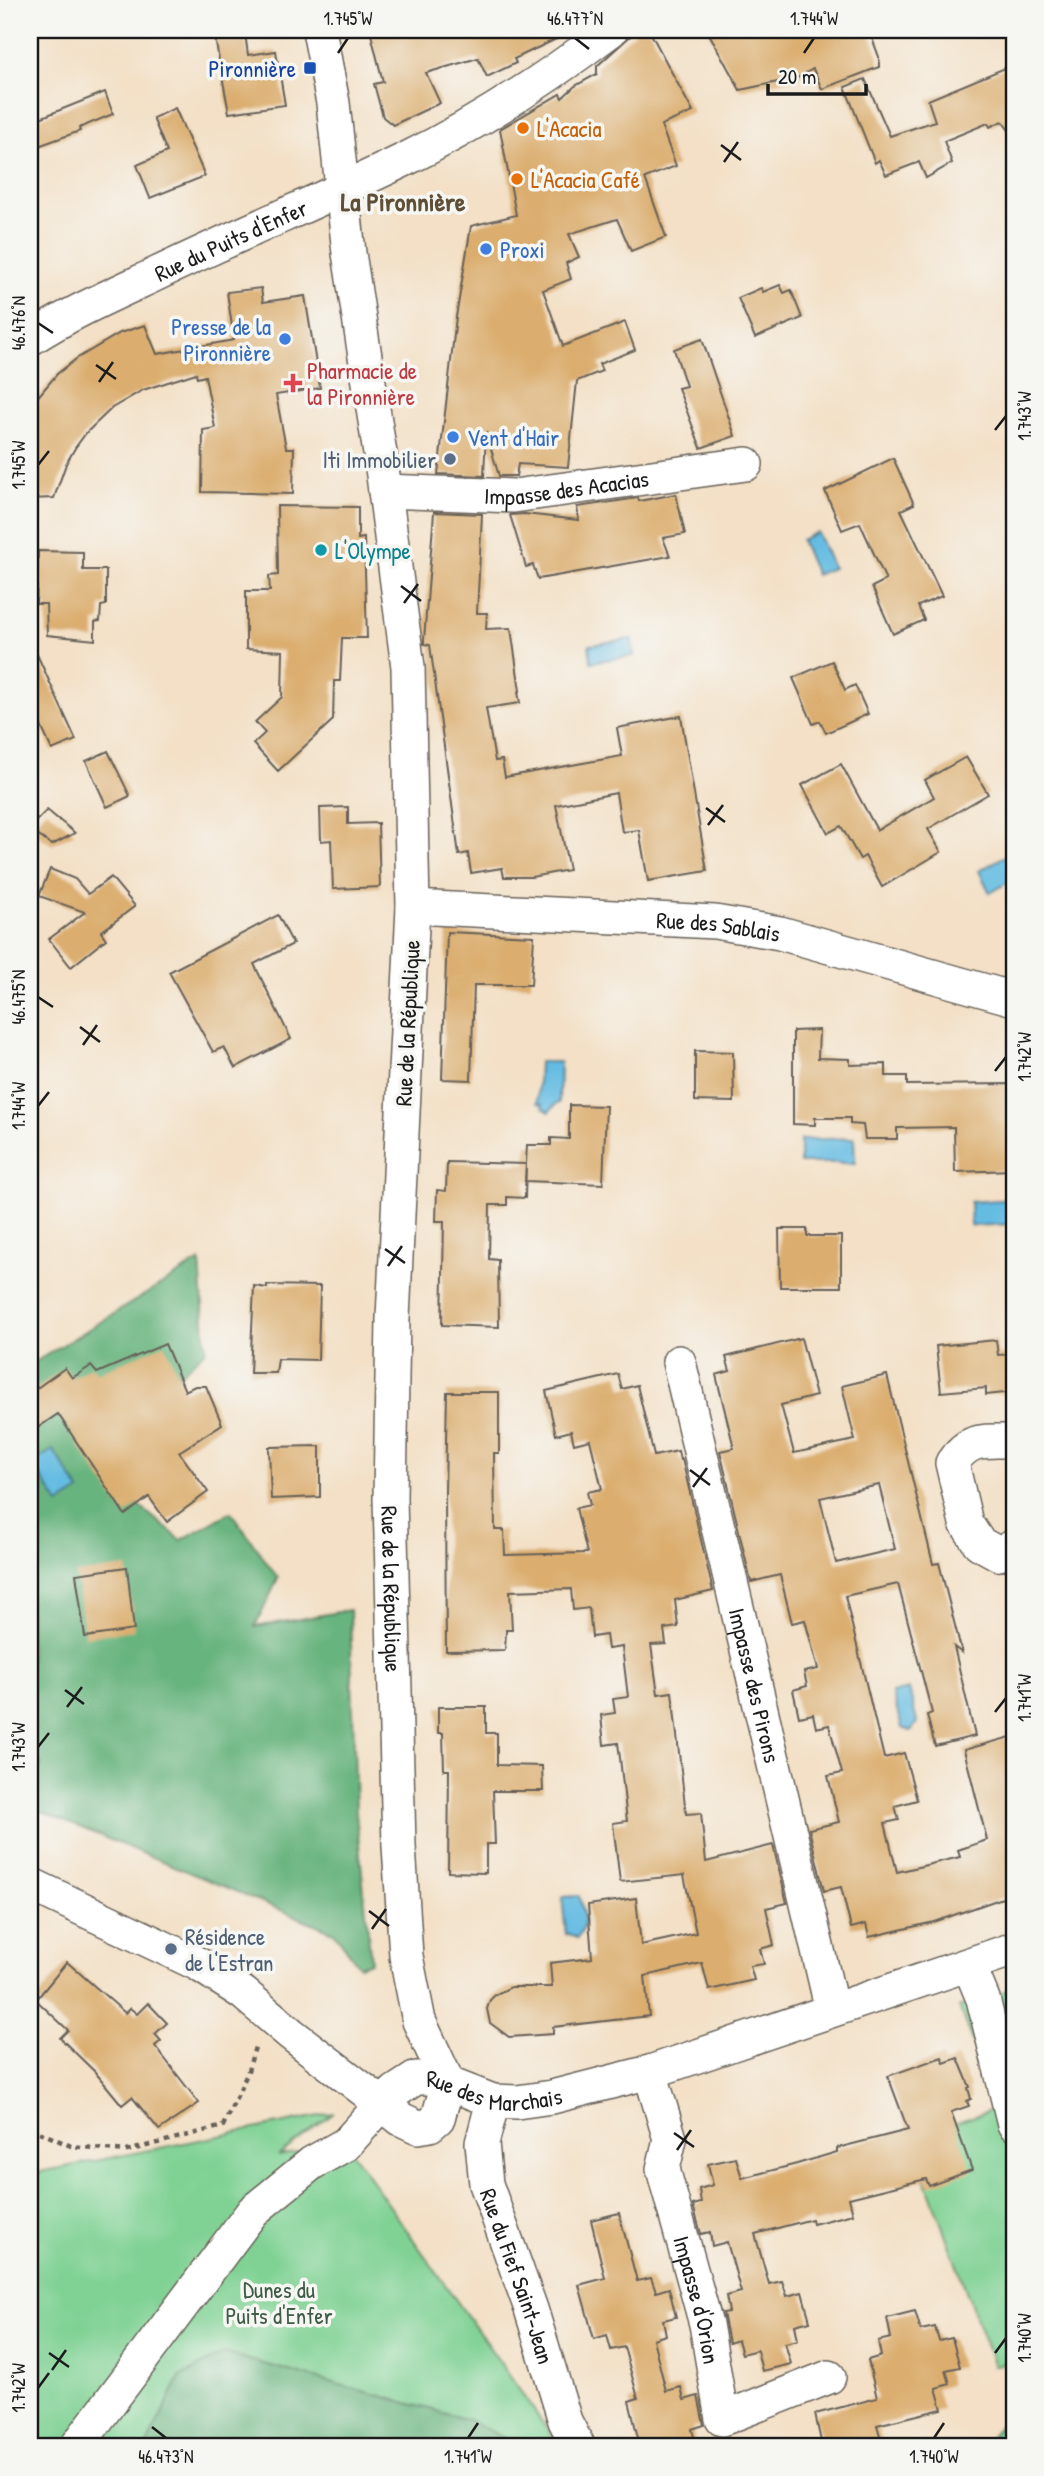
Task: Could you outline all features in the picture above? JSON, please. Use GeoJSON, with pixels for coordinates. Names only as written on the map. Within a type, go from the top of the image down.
{"type":"FeatureCollection","features":[{"type":"Feature","properties":{"kind":"street","name":"Rue de la République"},"geometry":{"type":"LineString","coordinates":[[319,30],[333,103],[341,188],[408,667],[413,907],[393,1318],[390,1498],[400,1859],[406,1956],[419,2021],[448,2083]]}},
{"type":"Feature","properties":{"kind":"street","name":"Rue du Puits d'Enfer"},"geometry":{"type":"LineString","coordinates":[[30,339],[72,314],[406,159],[480,119],[549,77],[611,30]]}},
{"type":"Feature","properties":{"kind":"street","name":"Impasse des Acacias"},"geometry":{"type":"LineString","coordinates":[[385,491],[514,496],[746,464]]}},
{"type":"Feature","properties":{"kind":"street","name":"Rue des Sablais"},"geometry":{"type":"LineString","coordinates":[[413,907],[715,922],[780,933],[1014,999]]}},
{"type":"Feature","properties":{"kind":"street","name":"Impasse des Pirons"},"geometry":{"type":"LineString","coordinates":[[679,1362],[832,2010]]}},
{"type":"Feature","properties":{"kind":"street"},"geometry":{"type":"LineString","coordinates":[[1014,1441],[976,1442],[961,1449],[953,1463],[966,1523],[979,1543],[999,1554],[1014,1546]]}},
{"type":"Feature","properties":{"kind":"street"},"geometry":{"type":"LineString","coordinates":[[30,1884],[198,1964],[389,2097],[401,2119],[418,2127],[430,2124],[438,2118],[448,2083]]}},
{"type":"Feature","properties":{"kind":"street","name":"Rue des Marchais"},"geometry":{"type":"LineString","coordinates":[[77,2446],[253,2211],[312,2163],[346,2144],[389,2097],[416,2078],[434,2078],[493,2101],[517,2102],[552,2097],[650,2072],[1014,1950]]}},
{"type":"Feature","properties":{"kind":"street"},"geometry":{"type":"LineString","coordinates":[[969,1965],[983,2000],[1014,2124]]}},
{"type":"Feature","properties":{"kind":"street","name":"Rue de la République"},"geometry":{"type":"LineString","coordinates":[[389,2097],[419,2021]]}},
{"type":"Feature","properties":{"kind":"street","name":"Impasse d'Orion"},"geometry":{"type":"LineString","coordinates":[[650,2072],[670,2139],[663,2169],[706,2324],[722,2419],[829,2377]]}},
{"type":"Feature","properties":{"kind":"street","name":"Rue du Fief Saint-Jean"},"geometry":{"type":"LineString","coordinates":[[493,2101],[482,2143],[486,2184],[531,2309],[565,2421],[578,2446]]}},
{"type":"Feature","properties":{"kind":"path"},"geometry":{"type":"LineString","coordinates":[[30,2128],[71,2146],[127,2151],[223,2126],[247,2074],[266,2012]]}},
{"type":"Feature","properties":{"kind":"green space"},"geometry":{"type":"Polygon","coordinates":[[[200,1261],[206,1350],[158,1395],[137,1504],[181,1540],[231,1512],[278,1578],[255,1627],[350,1610],[356,1813],[371,1962],[359,1966],[334,1932],[30,1807],[30,1784],[42,1764],[30,1758],[30,1365],[200,1261]]]}},
{"type":"Feature","properties":{"kind":"green space"},"geometry":{"type":"Polygon","coordinates":[[[1014,1988],[1014,2360],[994,2366],[910,2139],[997,2108],[959,2007],[1014,1988]]]}},
{"type":"Feature","properties":{"kind":"green space","name":"Dunes du Puits d'Enfer"},"geometry":{"type":"Polygon","coordinates":[[[334,2113],[278,2156],[346,2144],[559,2446],[30,2446],[30,2174],[334,2113]]]}},
{"type":"Feature","properties":{"kind":"green space"},"geometry":{"type":"Polygon","coordinates":[[[224,2353],[469,2420],[519,2446],[146,2446],[180,2377],[224,2353]]]}},
{"type":"Feature","properties":{"kind":"green space"},"geometry":{"type":"Polygon","coordinates":[[[1014,2408],[1014,2446],[984,2446],[1014,2408]]]}},
{"type":"Feature","properties":{"kind":"water"},"geometry":{"type":"Polygon","coordinates":[[[817,532],[833,568],[816,575],[801,540],[817,532]]]}},
{"type":"Feature","properties":{"kind":"water"},"geometry":{"type":"Polygon","coordinates":[[[632,639],[634,656],[591,662],[589,645],[632,639]]]}},
{"type":"Feature","properties":{"kind":"water"},"geometry":{"type":"Polygon","coordinates":[[[1014,851],[1014,879],[990,893],[979,871],[1014,851]]]}},
{"type":"Feature","properties":{"kind":"water"},"geometry":{"type":"Polygon","coordinates":[[[539,1062],[560,1062],[559,1103],[549,1112],[542,1104],[537,1103],[539,1062]]]}},
{"type":"Feature","properties":{"kind":"water"},"geometry":{"type":"Polygon","coordinates":[[[854,1138],[855,1163],[800,1163],[800,1140],[854,1138]]]}},
{"type":"Feature","properties":{"kind":"water"},"geometry":{"type":"Polygon","coordinates":[[[1014,1199],[1014,1224],[971,1226],[970,1202],[1014,1199]]]}},
{"type":"Feature","properties":{"kind":"water"},"geometry":{"type":"Polygon","coordinates":[[[53,1450],[80,1491],[59,1504],[32,1463],[53,1450]]]}},
{"type":"Feature","properties":{"kind":"water"},"geometry":{"type":"Polygon","coordinates":[[[909,1689],[917,1722],[911,1731],[902,1728],[892,1693],[909,1689]]]}},
{"type":"Feature","properties":{"kind":"water"},"geometry":{"type":"Polygon","coordinates":[[[579,1896],[584,1923],[577,1938],[566,1934],[562,1897],[579,1896]]]}},
{"type":"Feature","properties":{"kind":"building"},"geometry":{"type":"Polygon","coordinates":[[[370,30],[575,30],[514,59],[516,63],[487,77],[478,58],[426,73],[440,103],[393,125],[383,117],[374,84],[383,82],[370,30]]]}},
{"type":"Feature","properties":{"kind":"building"},"geometry":{"type":"Polygon","coordinates":[[[637,30],[649,30],[693,112],[661,125],[676,166],[645,178],[666,237],[631,251],[617,219],[569,234],[579,257],[566,263],[571,279],[543,290],[563,346],[625,322],[635,350],[599,364],[602,371],[577,381],[568,467],[518,464],[516,476],[499,476],[486,432],[484,476],[438,474],[456,317],[471,226],[516,215],[500,129],[560,94],[562,98],[575,86],[597,74],[597,66],[637,30]]]}},
{"type":"Feature","properties":{"kind":"building"},"geometry":{"type":"Polygon","coordinates":[[[707,30],[869,30],[879,57],[879,67],[822,89],[813,69],[797,78],[740,90],[707,30]]]}},
{"type":"Feature","properties":{"kind":"building"},"geometry":{"type":"Polygon","coordinates":[[[245,33],[248,55],[276,51],[285,105],[229,113],[215,38],[245,33]]]}},
{"type":"Feature","properties":{"kind":"building"},"geometry":{"type":"Polygon","coordinates":[[[1005,68],[1014,87],[1014,137],[1002,121],[990,127],[988,123],[944,141],[952,163],[926,178],[919,162],[886,175],[879,160],[875,163],[845,87],[865,79],[890,136],[935,121],[928,100],[1005,68]]]}},
{"type":"Feature","properties":{"kind":"building"},"geometry":{"type":"Polygon","coordinates":[[[105,92],[113,114],[79,128],[80,131],[30,149],[30,122],[105,92]]]}},
{"type":"Feature","properties":{"kind":"building"},"geometry":{"type":"Polygon","coordinates":[[[175,108],[205,176],[150,198],[137,165],[167,152],[153,118],[175,108]]]}},
{"type":"Feature","properties":{"kind":"building"},"geometry":{"type":"Polygon","coordinates":[[[780,285],[784,293],[791,290],[802,318],[755,338],[738,298],[761,288],[763,292],[780,285]]]}},
{"type":"Feature","properties":{"kind":"building"},"geometry":{"type":"Polygon","coordinates":[[[261,288],[263,302],[305,296],[320,388],[276,395],[286,448],[294,448],[293,494],[202,492],[203,430],[215,428],[205,376],[197,378],[196,373],[143,390],[112,408],[86,433],[75,448],[66,464],[54,498],[30,499],[30,406],[57,374],[76,359],[120,333],[145,325],[157,354],[234,340],[227,292],[261,288]]]}},
{"type":"Feature","properties":{"kind":"building"},"geometry":{"type":"Polygon","coordinates":[[[702,339],[735,436],[701,448],[678,388],[686,386],[674,349],[702,339]]]}},
{"type":"Feature","properties":{"kind":"building"},"geometry":{"type":"Polygon","coordinates":[[[893,458],[914,504],[901,510],[942,596],[918,606],[924,620],[893,634],[872,587],[886,580],[860,523],[842,530],[825,491],[893,458]]]}},
{"type":"Feature","properties":{"kind":"building"},"geometry":{"type":"Polygon","coordinates":[[[676,494],[685,534],[663,538],[670,556],[538,579],[533,565],[526,567],[510,515],[579,520],[577,507],[638,498],[639,501],[676,494]]]}},
{"type":"Feature","properties":{"kind":"building"},"geometry":{"type":"Polygon","coordinates":[[[277,506],[358,507],[358,539],[364,538],[367,638],[342,638],[340,681],[334,681],[333,720],[278,771],[253,744],[265,733],[255,722],[282,697],[283,651],[246,649],[246,591],[270,591],[269,576],[278,575],[277,506]]]}},
{"type":"Feature","properties":{"kind":"building"},"geometry":{"type":"Polygon","coordinates":[[[434,512],[482,514],[477,613],[487,613],[486,629],[511,628],[520,691],[520,703],[486,708],[495,761],[502,760],[505,777],[622,756],[617,728],[681,716],[707,871],[648,881],[639,830],[622,832],[616,793],[556,805],[569,870],[531,877],[504,877],[502,868],[471,873],[468,853],[459,855],[430,645],[424,644],[434,512]]]}},
{"type":"Feature","properties":{"kind":"building"},"geometry":{"type":"Polygon","coordinates":[[[38,551],[83,552],[83,570],[106,570],[106,605],[101,606],[100,621],[95,622],[95,640],[47,635],[46,604],[36,604],[38,551]]]}},
{"type":"Feature","properties":{"kind":"building"},"geometry":{"type":"Polygon","coordinates":[[[30,639],[76,740],[52,750],[30,702],[30,639]]]}},
{"type":"Feature","properties":{"kind":"building"},"geometry":{"type":"Polygon","coordinates":[[[832,661],[845,690],[855,685],[868,714],[826,733],[820,721],[813,724],[793,678],[832,661]]]}},
{"type":"Feature","properties":{"kind":"building"},"geometry":{"type":"Polygon","coordinates":[[[108,751],[130,796],[107,807],[86,761],[108,751]]]}},
{"type":"Feature","properties":{"kind":"building"},"geometry":{"type":"Polygon","coordinates":[[[966,757],[988,794],[928,829],[941,852],[882,887],[865,856],[860,859],[841,826],[828,833],[802,785],[841,764],[877,830],[934,797],[925,780],[966,757]]]}},
{"type":"Feature","properties":{"kind":"building"},"geometry":{"type":"Polygon","coordinates":[[[348,807],[348,824],[378,823],[380,887],[333,889],[331,840],[321,841],[320,808],[348,807]]]}},
{"type":"Feature","properties":{"kind":"building"},"geometry":{"type":"Polygon","coordinates":[[[47,810],[75,833],[52,845],[30,830],[47,810]]]}},
{"type":"Feature","properties":{"kind":"building"},"geometry":{"type":"Polygon","coordinates":[[[50,869],[75,879],[88,894],[111,877],[135,906],[101,932],[106,939],[71,967],[49,939],[85,912],[39,896],[50,869]]]}},
{"type":"Feature","properties":{"kind":"building"},"geometry":{"type":"Polygon","coordinates":[[[278,915],[293,944],[254,964],[291,1039],[235,1068],[224,1047],[213,1052],[169,972],[278,915]]]}},
{"type":"Feature","properties":{"kind":"building"},"geometry":{"type":"Polygon","coordinates":[[[447,932],[534,936],[531,985],[474,985],[471,1080],[442,1079],[447,932]]]}},
{"type":"Feature","properties":{"kind":"building"},"geometry":{"type":"Polygon","coordinates":[[[819,1030],[818,1058],[850,1059],[850,1065],[886,1064],[886,1076],[907,1076],[907,1085],[1014,1084],[1014,1170],[955,1172],[954,1127],[897,1128],[897,1139],[865,1139],[863,1125],[850,1124],[850,1118],[815,1118],[815,1125],[793,1124],[793,1031],[819,1030]]]}},
{"type":"Feature","properties":{"kind":"building"},"geometry":{"type":"Polygon","coordinates":[[[695,1051],[733,1052],[734,1102],[695,1101],[695,1051]]]}},
{"type":"Feature","properties":{"kind":"building"},"geometry":{"type":"Polygon","coordinates":[[[569,1105],[606,1106],[603,1184],[525,1181],[527,1145],[551,1145],[551,1138],[569,1139],[569,1105]]]}},
{"type":"Feature","properties":{"kind":"building"},"geometry":{"type":"Polygon","coordinates":[[[447,1162],[526,1164],[525,1198],[507,1197],[507,1205],[490,1205],[489,1259],[498,1260],[499,1327],[442,1325],[444,1221],[436,1221],[437,1190],[446,1191],[447,1162]]]}},
{"type":"Feature","properties":{"kind":"building"},"geometry":{"type":"Polygon","coordinates":[[[779,1229],[807,1229],[807,1236],[841,1236],[841,1287],[780,1287],[779,1229]]]}},
{"type":"Feature","properties":{"kind":"building"},"geometry":{"type":"Polygon","coordinates":[[[267,1285],[320,1286],[318,1360],[278,1359],[276,1373],[250,1373],[254,1286],[267,1288],[267,1285]]]}},
{"type":"Feature","properties":{"kind":"building"},"geometry":{"type":"Polygon","coordinates":[[[801,1338],[816,1396],[781,1405],[794,1453],[855,1440],[842,1386],[887,1375],[933,1564],[939,1563],[962,1653],[954,1647],[975,1736],[935,1746],[927,1715],[932,1713],[898,1584],[845,1596],[884,1758],[904,1753],[917,1800],[895,1806],[899,1820],[885,1823],[897,1872],[960,1857],[958,1850],[987,1840],[964,1750],[1014,1736],[1014,1894],[934,1922],[869,1937],[866,1924],[851,1928],[841,1887],[824,1891],[809,1829],[839,1822],[828,1776],[842,1773],[829,1725],[816,1728],[813,1714],[799,1717],[793,1690],[807,1686],[804,1672],[818,1669],[805,1620],[792,1623],[780,1575],[751,1582],[720,1451],[734,1448],[716,1375],[730,1371],[726,1357],[801,1338]],[[879,1485],[820,1498],[836,1563],[895,1549],[879,1485]]]}},
{"type":"Feature","properties":{"kind":"building"},"geometry":{"type":"Polygon","coordinates":[[[996,1340],[998,1355],[1014,1354],[1014,1392],[986,1395],[986,1388],[941,1392],[936,1346],[996,1340]]]}},
{"type":"Feature","properties":{"kind":"building"},"geometry":{"type":"Polygon","coordinates":[[[165,1344],[185,1391],[195,1386],[206,1386],[222,1424],[179,1452],[208,1492],[167,1522],[149,1497],[125,1515],[58,1414],[30,1433],[30,1393],[65,1368],[72,1378],[91,1366],[97,1373],[165,1344]]]}},
{"type":"Feature","properties":{"kind":"building"},"geometry":{"type":"Polygon","coordinates":[[[618,1374],[622,1389],[637,1385],[654,1456],[678,1451],[680,1460],[682,1459],[713,1591],[675,1600],[678,1627],[664,1629],[666,1644],[651,1645],[658,1694],[672,1692],[686,1814],[701,1813],[706,1862],[773,1845],[787,1903],[766,1908],[774,1945],[760,1949],[764,1964],[750,1966],[754,1980],[709,1990],[702,1963],[645,1976],[649,2016],[553,2027],[553,2034],[509,2037],[490,2023],[487,2009],[490,2000],[511,1987],[552,1987],[550,1963],[592,1958],[588,1905],[636,1898],[641,1945],[696,1933],[684,1875],[620,1882],[613,1823],[627,1821],[620,1758],[618,1743],[604,1745],[601,1715],[615,1713],[613,1699],[628,1697],[622,1647],[608,1649],[606,1635],[592,1637],[589,1608],[573,1610],[571,1589],[510,1591],[512,1630],[506,1630],[505,1650],[446,1651],[447,1392],[499,1392],[499,1453],[494,1453],[495,1530],[504,1530],[505,1555],[587,1553],[576,1508],[590,1505],[587,1492],[602,1489],[590,1440],[574,1444],[571,1431],[556,1435],[546,1391],[618,1374]]]}},
{"type":"Feature","properties":{"kind":"building"},"geometry":{"type":"Polygon","coordinates":[[[320,1446],[320,1497],[271,1499],[269,1447],[320,1446]]]}},
{"type":"Feature","properties":{"kind":"building"},"geometry":{"type":"Polygon","coordinates":[[[127,1567],[134,1630],[85,1637],[76,1574],[127,1567]]]}},
{"type":"Feature","properties":{"kind":"building"},"geometry":{"type":"Polygon","coordinates":[[[438,1707],[486,1707],[486,1733],[497,1733],[497,1765],[542,1766],[543,1791],[493,1791],[495,1844],[486,1844],[486,1873],[448,1872],[449,1770],[444,1770],[443,1733],[438,1733],[438,1707]]]}},
{"type":"Feature","properties":{"kind":"building"},"geometry":{"type":"Polygon","coordinates":[[[67,1962],[125,2013],[130,2008],[137,2014],[148,2003],[167,2023],[155,2034],[161,2041],[155,2046],[199,2103],[159,2130],[132,2097],[122,2105],[95,2072],[60,2038],[68,2030],[36,2000],[67,1962]]]}},
{"type":"Feature","properties":{"kind":"building"},"geometry":{"type":"Polygon","coordinates":[[[942,2057],[944,2063],[958,2058],[970,2087],[971,2099],[967,2101],[969,2106],[951,2112],[972,2170],[929,2186],[926,2179],[849,2198],[853,2214],[813,2224],[812,2219],[755,2234],[769,2284],[782,2281],[787,2296],[802,2292],[810,2321],[795,2325],[798,2340],[785,2343],[791,2364],[762,2371],[757,2350],[742,2354],[738,2340],[729,2343],[723,2313],[729,2312],[726,2296],[741,2292],[727,2242],[712,2246],[710,2232],[701,2234],[693,2205],[701,2203],[699,2189],[713,2185],[708,2164],[736,2158],[742,2178],[837,2152],[837,2148],[908,2130],[888,2076],[942,2057]]]}},
{"type":"Feature","properties":{"kind":"building"},"geometry":{"type":"Polygon","coordinates":[[[619,2213],[637,2281],[651,2278],[656,2292],[669,2288],[676,2317],[663,2320],[666,2335],[653,2339],[666,2391],[681,2387],[684,2400],[698,2396],[704,2425],[692,2429],[695,2441],[675,2446],[640,2446],[629,2401],[638,2398],[624,2347],[611,2350],[607,2335],[594,2339],[579,2285],[605,2278],[591,2220],[619,2213]]]}},
{"type":"Feature","properties":{"kind":"building"},"geometry":{"type":"Polygon","coordinates":[[[915,2311],[921,2330],[935,2327],[939,2341],[952,2338],[960,2367],[946,2370],[950,2384],[936,2388],[942,2409],[877,2425],[883,2446],[822,2446],[815,2414],[877,2398],[868,2360],[881,2356],[878,2341],[891,2338],[887,2318],[915,2311]]]}},
{"type":"Feature","properties":{"kind":"place","name":"Pironnière"},"geometry":{"type":"Point","coordinates":[310,68]}},
{"type":"Feature","properties":{"kind":"place","name":"L'Acacia"},"geometry":{"type":"Point","coordinates":[523,128]}},
{"type":"Feature","properties":{"kind":"place","name":"L'Acacia Café"},"geometry":{"type":"Point","coordinates":[517,179]}},
{"type":"Feature","properties":{"kind":"place","name":"Proxi"},"geometry":{"type":"Point","coordinates":[486,249]}},
{"type":"Feature","properties":{"kind":"place","name":"Presse de la Pironnière"},"geometry":{"type":"Point","coordinates":[285,339]}},
{"type":"Feature","properties":{"kind":"place","name":"Pharmacie de la Pironnière"},"geometry":{"type":"Point","coordinates":[293,383]}},
{"type":"Feature","properties":{"kind":"place","name":"Vent d'Hair"},"geometry":{"type":"Point","coordinates":[453,437]}},
{"type":"Feature","properties":{"kind":"place","name":"Iti Immobilier"},"geometry":{"type":"Point","coordinates":[450,459]}},
{"type":"Feature","properties":{"kind":"place","name":"L'Olympe"},"geometry":{"type":"Point","coordinates":[321,550]}},
{"type":"Feature","properties":{"kind":"place","name":"Résidence de l'Estran"},"geometry":{"type":"Point","coordinates":[171,1949]}},
{"type":"Feature","properties":{"kind":"district","name":"La Pironnière"},"geometry":{"type":"Point","coordinates":[403,201]}}]}
